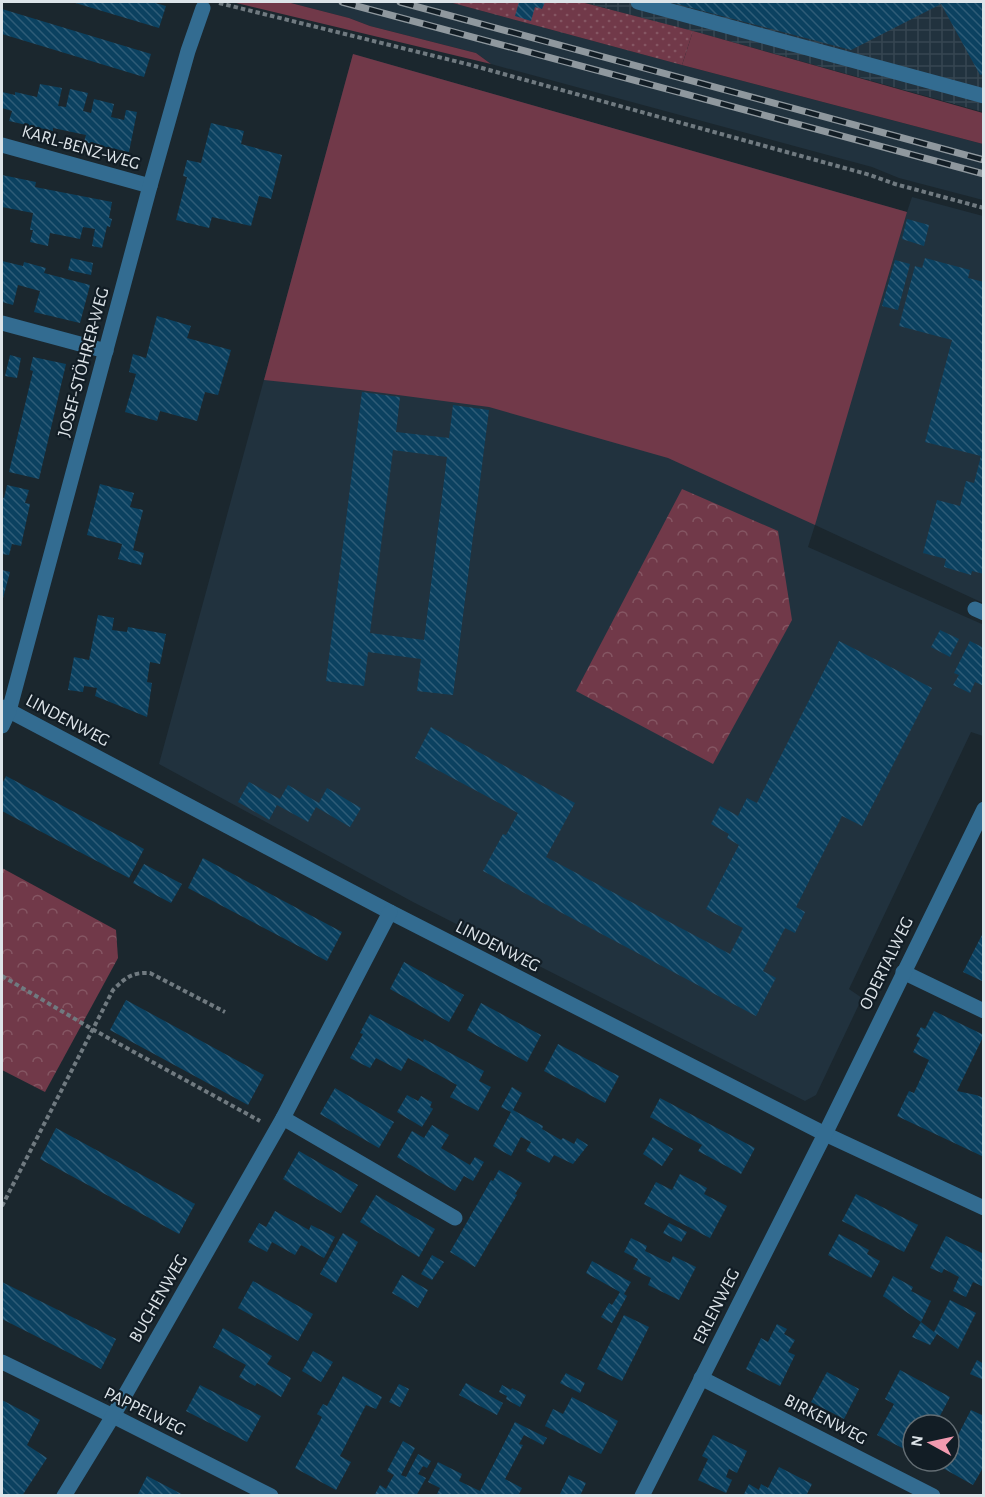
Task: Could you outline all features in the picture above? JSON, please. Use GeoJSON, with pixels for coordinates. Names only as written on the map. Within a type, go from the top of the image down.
{"type":"FeatureCollection","features":[{"type":"Feature","properties":{"kind":"street"},"geometry":{"type":"LineString","coordinates":[[638,2],[984,96]]}},
{"type":"Feature","properties":{"kind":"street","name":"JOSEF-STÖHRER-WEG"},"geometry":{"type":"LineString","coordinates":[[2,726],[150,186],[188,51],[203,8]]}},
{"type":"Feature","properties":{"kind":"street","name":"KARL-BENZ-WEG"},"geometry":{"type":"LineString","coordinates":[[2,145],[150,186]]}},
{"type":"Feature","properties":{"kind":"street"},"geometry":{"type":"LineString","coordinates":[[2,323],[106,351]]}},
{"type":"Feature","properties":{"kind":"street","name":"LINDENWEG"},"geometry":{"type":"LineString","coordinates":[[5,709],[390,912],[825,1134],[984,1208]]}},
{"type":"Feature","properties":{"kind":"street","name":"ODERTALWEG"},"geometry":{"type":"LineString","coordinates":[[825,1134],[984,810]]}},
{"type":"Feature","properties":{"kind":"street","name":"BUCHENWEG"},"geometry":{"type":"LineString","coordinates":[[64,1496],[113,1416],[280,1124],[390,912]]}},
{"type":"Feature","properties":{"kind":"street"},"geometry":{"type":"LineString","coordinates":[[903,972],[984,1011]]}},
{"type":"Feature","properties":{"kind":"street"},"geometry":{"type":"LineString","coordinates":[[280,1124],[455,1218]]}},
{"type":"Feature","properties":{"kind":"street","name":"ERLENWEG"},"geometry":{"type":"LineString","coordinates":[[642,1496],[825,1134]]}},
{"type":"Feature","properties":{"kind":"street","name":"PAPPELWEG"},"geometry":{"type":"LineString","coordinates":[[2,1362],[271,1496]]}},
{"type":"Feature","properties":{"kind":"street","name":"BIRKENWEG"},"geometry":{"type":"LineString","coordinates":[[701,1378],[933,1496]]}},
{"type":"Feature","properties":{"kind":"path"},"geometry":{"type":"LineString","coordinates":[[203,8],[219,3],[471,65],[984,208]]}},
{"type":"Feature","properties":{"kind":"path"},"geometry":{"type":"LineString","coordinates":[[2,1206],[113,990],[125,978],[140,972],[150,973],[225,1012]]}},
{"type":"Feature","properties":{"kind":"path"},"geometry":{"type":"LineString","coordinates":[[2,976],[92,1029],[280,1124]]}},
{"type":"Feature","properties":{"kind":"shaded area"},"geometry":{"type":"Polygon","coordinates":[[[287,2],[449,2],[983,144],[983,200],[899,178],[872,167],[491,64],[476,53],[287,2]]]}},
{"type":"Feature","properties":{"kind":"shaded area"},"geometry":{"type":"Polygon","coordinates":[[[581,2],[983,2],[983,112],[693,31],[581,2]]]}},
{"type":"Feature","properties":{"kind":"shaded area"},"geometry":{"type":"Polygon","coordinates":[[[353,54],[907,212],[912,197],[983,216],[983,603],[815,525],[808,547],[984,625],[983,736],[971,732],[849,989],[862,998],[816,1095],[805,1101],[413,902],[159,764],[353,54]]]}},
{"type":"Feature","properties":{"kind":"green space"},"geometry":{"type":"Polygon","coordinates":[[[232,2],[287,2],[476,53],[491,64],[232,2]]]}},
{"type":"Feature","properties":{"kind":"green space"},"geometry":{"type":"Polygon","coordinates":[[[449,2],[581,2],[693,31],[682,65],[449,2]]]}},
{"type":"Feature","properties":{"kind":"green space"},"geometry":{"type":"Polygon","coordinates":[[[693,31],[983,113],[983,144],[682,65],[693,31]]]}},
{"type":"Feature","properties":{"kind":"green space"},"geometry":{"type":"Polygon","coordinates":[[[353,54],[907,212],[815,525],[668,458],[489,407],[264,380],[353,54]]]}},
{"type":"Feature","properties":{"kind":"green space"},"geometry":{"type":"Polygon","coordinates":[[[682,489],[778,531],[792,620],[713,764],[576,691],[682,489]]]}},
{"type":"Feature","properties":{"kind":"green space"},"geometry":{"type":"Polygon","coordinates":[[[2,868],[116,930],[118,958],[45,1092],[2,1070],[2,868]]]}},
{"type":"Feature","properties":{"kind":"building"},"geometry":{"type":"Polygon","coordinates":[[[72,2],[152,2],[166,6],[159,28],[72,2]]]}},
{"type":"Feature","properties":{"kind":"building"},"geometry":{"type":"Polygon","coordinates":[[[519,2],[545,2],[542,9],[535,7],[531,21],[515,16],[519,2]]]}},
{"type":"Feature","properties":{"kind":"building"},"geometry":{"type":"Polygon","coordinates":[[[669,2],[984,2],[984,74],[980,75],[941,4],[851,50],[669,2]]]}},
{"type":"Feature","properties":{"kind":"building"},"geometry":{"type":"Polygon","coordinates":[[[2,9],[151,54],[144,77],[2,34],[2,9]]]}},
{"type":"Feature","properties":{"kind":"building"},"geometry":{"type":"Polygon","coordinates":[[[40,84],[62,88],[58,106],[66,107],[70,89],[88,93],[83,111],[91,113],[94,99],[114,104],[111,117],[124,120],[126,110],[137,112],[129,152],[84,142],[86,135],[53,128],[53,131],[9,121],[12,111],[2,108],[2,92],[15,95],[15,92],[37,97],[40,84]]]}},
{"type":"Feature","properties":{"kind":"building"},"geometry":{"type":"Polygon","coordinates":[[[211,123],[244,131],[241,144],[282,155],[271,199],[259,196],[251,226],[212,217],[209,228],[176,220],[187,177],[183,176],[187,160],[201,163],[211,123]]]}},
{"type":"Feature","properties":{"kind":"building"},"geometry":{"type":"Polygon","coordinates":[[[2,175],[36,182],[35,187],[112,202],[109,218],[112,219],[110,227],[107,226],[102,248],[92,246],[95,229],[83,227],[80,239],[50,233],[48,246],[30,242],[33,213],[2,207],[2,175]]]}},
{"type":"Feature","properties":{"kind":"building"},"geometry":{"type":"Polygon","coordinates":[[[907,219],[929,225],[924,246],[902,239],[907,219]]]}},
{"type":"Feature","properties":{"kind":"building"},"geometry":{"type":"Polygon","coordinates":[[[71,258],[93,263],[91,275],[68,270],[71,258]]]}},
{"type":"Feature","properties":{"kind":"building"},"geometry":{"type":"Polygon","coordinates":[[[925,258],[970,270],[968,278],[984,282],[984,574],[972,571],[971,575],[944,567],[946,559],[923,553],[937,500],[960,506],[966,481],[974,483],[981,456],[925,442],[952,340],[899,326],[915,266],[922,268],[925,258]]]}},
{"type":"Feature","properties":{"kind":"building"},"geometry":{"type":"Polygon","coordinates":[[[895,260],[910,264],[898,310],[882,306],[895,260]]]}},
{"type":"Feature","properties":{"kind":"building"},"geometry":{"type":"Polygon","coordinates":[[[2,261],[23,266],[24,262],[46,268],[44,273],[90,285],[80,323],[34,312],[40,291],[18,285],[13,305],[2,302],[2,261]]]}},
{"type":"Feature","properties":{"kind":"building"},"geometry":{"type":"Polygon","coordinates":[[[157,316],[191,326],[187,338],[231,350],[218,395],[205,392],[197,421],[160,411],[157,421],[125,412],[136,374],[129,372],[133,354],[146,358],[157,316]]]}},
{"type":"Feature","properties":{"kind":"building"},"geometry":{"type":"Polygon","coordinates":[[[10,355],[21,358],[17,378],[5,376],[10,355]]]}},
{"type":"Feature","properties":{"kind":"building"},"geometry":{"type":"Polygon","coordinates":[[[33,357],[66,364],[39,479],[9,472],[33,371],[30,370],[33,357]]]}},
{"type":"Feature","properties":{"kind":"building"},"geometry":{"type":"Polygon","coordinates":[[[362,392],[400,397],[396,432],[449,438],[453,405],[489,410],[453,695],[417,691],[421,659],[368,652],[364,686],[326,681],[362,392]],[[393,450],[370,633],[424,640],[447,457],[393,450]]]}},
{"type":"Feature","properties":{"kind":"building"},"geometry":{"type":"Polygon","coordinates":[[[100,484],[134,493],[130,507],[143,510],[133,550],[144,553],[141,565],[118,559],[122,544],[87,535],[100,484]]]}},
{"type":"Feature","properties":{"kind":"building"},"geometry":{"type":"Polygon","coordinates":[[[7,485],[29,490],[25,503],[30,504],[21,546],[12,544],[9,555],[2,554],[2,497],[4,498],[7,485]]]}},
{"type":"Feature","properties":{"kind":"building"},"geometry":{"type":"Polygon","coordinates":[[[2,570],[10,572],[2,602],[2,570]]]}},
{"type":"Feature","properties":{"kind":"building"},"geometry":{"type":"Polygon","coordinates":[[[98,615],[114,618],[112,630],[127,632],[128,627],[166,634],[160,664],[150,662],[147,682],[152,683],[147,717],[95,696],[97,688],[84,686],[83,692],[68,690],[74,657],[89,660],[98,615]]]}},
{"type":"Feature","properties":{"kind":"building"},"geometry":{"type":"Polygon","coordinates":[[[940,630],[959,639],[950,657],[931,647],[940,630]]]}},
{"type":"Feature","properties":{"kind":"building"},"geometry":{"type":"Polygon","coordinates":[[[839,641],[932,688],[862,826],[842,816],[796,907],[805,912],[795,933],[785,928],[763,971],[776,978],[756,1016],[483,871],[503,834],[506,835],[518,813],[415,758],[431,727],[575,803],[546,857],[730,954],[743,928],[706,909],[739,845],[727,838],[729,834],[711,824],[720,806],[738,816],[747,798],[757,803],[839,641]]]}},
{"type":"Feature","properties":{"kind":"building"},"geometry":{"type":"Polygon","coordinates":[[[970,641],[984,648],[984,686],[975,682],[970,693],[953,685],[959,675],[954,673],[970,641]]]}},
{"type":"Feature","properties":{"kind":"building"},"geometry":{"type":"Polygon","coordinates":[[[6,776],[144,849],[129,878],[2,811],[2,784],[6,776]]]}},
{"type":"Feature","properties":{"kind":"building"},"geometry":{"type":"Polygon","coordinates":[[[249,782],[280,799],[288,785],[319,803],[327,788],[361,808],[350,827],[316,807],[308,822],[277,805],[269,820],[238,802],[249,782]]]}},
{"type":"Feature","properties":{"kind":"building"},"geometry":{"type":"Polygon","coordinates":[[[203,858],[342,932],[327,961],[188,888],[203,858]]]}},
{"type":"Feature","properties":{"kind":"building"},"geometry":{"type":"Polygon","coordinates":[[[144,864],[182,884],[171,903],[133,883],[144,864]]]}},
{"type":"Feature","properties":{"kind":"building"},"geometry":{"type":"Polygon","coordinates":[[[984,931],[984,982],[963,972],[984,931]]]}},
{"type":"Feature","properties":{"kind":"building"},"geometry":{"type":"Polygon","coordinates":[[[404,962],[464,995],[449,1022],[390,989],[404,962]]]}},
{"type":"Feature","properties":{"kind":"building"},"geometry":{"type":"Polygon","coordinates":[[[126,1000],[264,1075],[248,1105],[110,1030],[126,1000]]]}},
{"type":"Feature","properties":{"kind":"building"},"geometry":{"type":"Polygon","coordinates":[[[481,1003],[541,1035],[527,1062],[467,1030],[481,1003]]]}},
{"type":"Feature","properties":{"kind":"building"},"geometry":{"type":"Polygon","coordinates":[[[934,1011],[984,1035],[957,1091],[984,1098],[984,1157],[897,1116],[909,1091],[914,1093],[929,1060],[913,1052],[920,1038],[916,1036],[921,1027],[925,1029],[934,1011]]]}},
{"type":"Feature","properties":{"kind":"building"},"geometry":{"type":"Polygon","coordinates":[[[370,1014],[484,1071],[479,1081],[491,1087],[478,1111],[450,1097],[457,1085],[408,1058],[401,1071],[376,1058],[370,1068],[350,1058],[363,1034],[360,1033],[370,1014]]]}},
{"type":"Feature","properties":{"kind":"building"},"geometry":{"type":"Polygon","coordinates":[[[558,1044],[619,1076],[605,1103],[544,1071],[558,1044]]]}},
{"type":"Feature","properties":{"kind":"building"},"geometry":{"type":"Polygon","coordinates":[[[512,1087],[522,1093],[513,1110],[543,1126],[542,1129],[561,1140],[563,1138],[574,1144],[577,1138],[588,1145],[573,1164],[554,1155],[549,1163],[526,1151],[531,1142],[521,1137],[511,1156],[493,1146],[511,1112],[501,1107],[512,1087]]]}},
{"type":"Feature","properties":{"kind":"building"},"geometry":{"type":"Polygon","coordinates":[[[335,1088],[394,1122],[379,1148],[320,1114],[335,1088]]]}},
{"type":"Feature","properties":{"kind":"building"},"geometry":{"type":"Polygon","coordinates":[[[407,1095],[418,1101],[421,1096],[432,1102],[430,1107],[433,1109],[422,1127],[397,1112],[407,1095]]]}},
{"type":"Feature","properties":{"kind":"building"},"geometry":{"type":"Polygon","coordinates":[[[660,1098],[755,1148],[741,1174],[698,1151],[702,1145],[650,1117],[660,1098]]]}},
{"type":"Feature","properties":{"kind":"building"},"geometry":{"type":"Polygon","coordinates":[[[432,1125],[449,1135],[441,1148],[470,1165],[475,1157],[484,1162],[473,1181],[464,1176],[455,1191],[397,1157],[412,1131],[424,1138],[432,1125]]]}},
{"type":"Feature","properties":{"kind":"building"},"geometry":{"type":"Polygon","coordinates":[[[56,1128],[195,1204],[179,1234],[40,1159],[56,1128]]]}},
{"type":"Feature","properties":{"kind":"building"},"geometry":{"type":"Polygon","coordinates":[[[653,1137],[673,1149],[662,1166],[643,1154],[653,1137]]]}},
{"type":"Feature","properties":{"kind":"building"},"geometry":{"type":"Polygon","coordinates":[[[299,1151],[358,1185],[341,1213],[283,1179],[299,1151]]]}},
{"type":"Feature","properties":{"kind":"building"},"geometry":{"type":"Polygon","coordinates":[[[499,1170],[522,1183],[475,1267],[450,1252],[499,1170]]]}},
{"type":"Feature","properties":{"kind":"building"},"geometry":{"type":"Polygon","coordinates":[[[680,1174],[707,1188],[704,1194],[727,1206],[710,1238],[644,1204],[656,1182],[672,1190],[680,1174]]]}},
{"type":"Feature","properties":{"kind":"building"},"geometry":{"type":"Polygon","coordinates":[[[856,1194],[918,1225],[904,1252],[842,1221],[856,1194]]]}},
{"type":"Feature","properties":{"kind":"building"},"geometry":{"type":"Polygon","coordinates":[[[376,1195],[435,1229],[419,1257],[360,1222],[376,1195]]]}},
{"type":"Feature","properties":{"kind":"building"},"geometry":{"type":"Polygon","coordinates":[[[275,1211],[309,1230],[311,1225],[335,1237],[324,1258],[301,1245],[295,1255],[272,1242],[267,1252],[248,1242],[259,1223],[266,1227],[275,1211]]]}},
{"type":"Feature","properties":{"kind":"building"},"geometry":{"type":"Polygon","coordinates":[[[669,1223],[687,1232],[681,1242],[663,1233],[669,1223]]]}},
{"type":"Feature","properties":{"kind":"building"},"geometry":{"type":"Polygon","coordinates":[[[343,1233],[358,1242],[336,1283],[320,1274],[343,1233]]]}},
{"type":"Feature","properties":{"kind":"building"},"geometry":{"type":"Polygon","coordinates":[[[839,1234],[869,1250],[867,1254],[880,1261],[871,1278],[828,1255],[839,1234]]]}},
{"type":"Feature","properties":{"kind":"building"},"geometry":{"type":"Polygon","coordinates":[[[946,1236],[984,1254],[984,1287],[973,1282],[966,1297],[953,1291],[959,1277],[944,1269],[942,1273],[930,1268],[946,1236]]]}},
{"type":"Feature","properties":{"kind":"building"},"geometry":{"type":"Polygon","coordinates":[[[631,1238],[647,1246],[645,1251],[670,1263],[673,1256],[696,1267],[679,1300],[648,1285],[651,1278],[633,1269],[638,1259],[624,1252],[631,1238]]]}},
{"type":"Feature","properties":{"kind":"building"},"geometry":{"type":"Polygon","coordinates":[[[432,1255],[444,1262],[432,1280],[421,1274],[432,1255]]]}},
{"type":"Feature","properties":{"kind":"building"},"geometry":{"type":"Polygon","coordinates":[[[592,1261],[631,1282],[624,1294],[627,1296],[612,1323],[601,1317],[609,1303],[612,1305],[620,1292],[586,1273],[592,1261]]]}},
{"type":"Feature","properties":{"kind":"building"},"geometry":{"type":"Polygon","coordinates":[[[402,1275],[428,1290],[418,1308],[392,1293],[402,1275]]]}},
{"type":"Feature","properties":{"kind":"building"},"geometry":{"type":"Polygon","coordinates":[[[893,1276],[913,1287],[911,1291],[931,1301],[921,1322],[883,1296],[893,1276]]]}},
{"type":"Feature","properties":{"kind":"building"},"geometry":{"type":"Polygon","coordinates":[[[253,1281],[313,1314],[298,1341],[238,1308],[253,1281]]]}},
{"type":"Feature","properties":{"kind":"building"},"geometry":{"type":"Polygon","coordinates":[[[2,1282],[116,1339],[101,1369],[2,1319],[2,1282]]]}},
{"type":"Feature","properties":{"kind":"building"},"geometry":{"type":"Polygon","coordinates":[[[950,1300],[976,1313],[958,1349],[937,1334],[930,1345],[912,1337],[921,1322],[934,1332],[950,1300]]]}},
{"type":"Feature","properties":{"kind":"building"},"geometry":{"type":"Polygon","coordinates":[[[624,1315],[649,1327],[622,1381],[597,1369],[624,1315]]]}},
{"type":"Feature","properties":{"kind":"building"},"geometry":{"type":"Polygon","coordinates":[[[777,1324],[787,1329],[784,1334],[795,1340],[788,1352],[795,1355],[780,1386],[746,1369],[761,1338],[768,1342],[777,1324]]]}},
{"type":"Feature","properties":{"kind":"building"},"geometry":{"type":"Polygon","coordinates":[[[223,1328],[272,1356],[267,1364],[291,1378],[281,1397],[257,1383],[255,1386],[239,1377],[246,1365],[213,1347],[223,1328]]]}},
{"type":"Feature","properties":{"kind":"building"},"geometry":{"type":"Polygon","coordinates":[[[313,1351],[333,1362],[321,1382],[302,1371],[313,1351]]]}},
{"type":"Feature","properties":{"kind":"building"},"geometry":{"type":"Polygon","coordinates":[[[977,1360],[984,1364],[984,1380],[970,1374],[977,1360]]]}},
{"type":"Feature","properties":{"kind":"building"},"geometry":{"type":"Polygon","coordinates":[[[900,1370],[950,1397],[941,1413],[901,1413],[901,1447],[877,1435],[894,1404],[885,1399],[900,1370]]]}},
{"type":"Feature","properties":{"kind":"building"},"geometry":{"type":"Polygon","coordinates":[[[827,1372],[859,1389],[844,1419],[811,1402],[827,1372]]]}},
{"type":"Feature","properties":{"kind":"building"},"geometry":{"type":"Polygon","coordinates":[[[566,1373],[585,1383],[580,1393],[560,1383],[566,1373]]]}},
{"type":"Feature","properties":{"kind":"building"},"geometry":{"type":"Polygon","coordinates":[[[343,1376],[382,1397],[376,1409],[366,1405],[340,1456],[351,1462],[336,1490],[295,1468],[322,1417],[317,1414],[323,1404],[327,1406],[343,1376]]]}},
{"type":"Feature","properties":{"kind":"building"},"geometry":{"type":"Polygon","coordinates":[[[466,1383],[503,1403],[497,1415],[459,1395],[466,1383]]]}},
{"type":"Feature","properties":{"kind":"building"},"geometry":{"type":"Polygon","coordinates":[[[399,1384],[409,1389],[400,1407],[389,1402],[399,1384]]]}},
{"type":"Feature","properties":{"kind":"building"},"geometry":{"type":"Polygon","coordinates":[[[200,1385],[261,1416],[247,1442],[186,1411],[200,1385]]]}},
{"type":"Feature","properties":{"kind":"building"},"geometry":{"type":"Polygon","coordinates":[[[502,1385],[526,1395],[520,1407],[499,1392],[502,1385]]]}},
{"type":"Feature","properties":{"kind":"building"},"geometry":{"type":"Polygon","coordinates":[[[572,1397],[618,1421],[601,1454],[545,1426],[553,1409],[563,1414],[572,1397]]]}},
{"type":"Feature","properties":{"kind":"building"},"geometry":{"type":"Polygon","coordinates":[[[2,1400],[40,1420],[27,1445],[47,1458],[22,1496],[2,1496],[2,1400]]]}},
{"type":"Feature","properties":{"kind":"building"},"geometry":{"type":"Polygon","coordinates":[[[971,1410],[984,1416],[984,1466],[973,1485],[952,1473],[961,1473],[961,1429],[971,1410]]]}},
{"type":"Feature","properties":{"kind":"building"},"geometry":{"type":"Polygon","coordinates":[[[515,1422],[547,1438],[543,1445],[524,1435],[519,1444],[523,1445],[505,1479],[522,1488],[518,1496],[441,1496],[437,1494],[440,1488],[428,1482],[438,1462],[462,1474],[459,1481],[480,1491],[515,1422]]]}},
{"type":"Feature","properties":{"kind":"building"},"geometry":{"type":"Polygon","coordinates":[[[713,1435],[747,1451],[737,1473],[729,1469],[726,1477],[732,1480],[726,1493],[698,1480],[708,1459],[702,1456],[713,1435]]]}},
{"type":"Feature","properties":{"kind":"building"},"geometry":{"type":"Polygon","coordinates":[[[403,1441],[415,1448],[401,1475],[406,1477],[418,1454],[431,1461],[427,1468],[423,1466],[418,1474],[426,1478],[416,1496],[374,1496],[380,1485],[386,1489],[394,1475],[387,1471],[403,1441]]]}},
{"type":"Feature","properties":{"kind":"building"},"geometry":{"type":"Polygon","coordinates":[[[779,1467],[812,1484],[806,1496],[743,1496],[749,1484],[759,1490],[761,1484],[768,1488],[779,1467]]]}},
{"type":"Feature","properties":{"kind":"building"},"geometry":{"type":"Polygon","coordinates":[[[569,1475],[586,1483],[580,1496],[559,1496],[569,1475]]]}},
{"type":"Feature","properties":{"kind":"building"},"geometry":{"type":"Polygon","coordinates":[[[147,1476],[172,1489],[185,1496],[137,1496],[147,1476]]]}},
{"type":"Feature","properties":{"kind":"railway"},"geometry":{"type":"LineString","coordinates":[[342,2],[984,174]]}},
{"type":"Feature","properties":{"kind":"railway"},"geometry":{"type":"LineString","coordinates":[[400,2],[984,160]]}}]}
